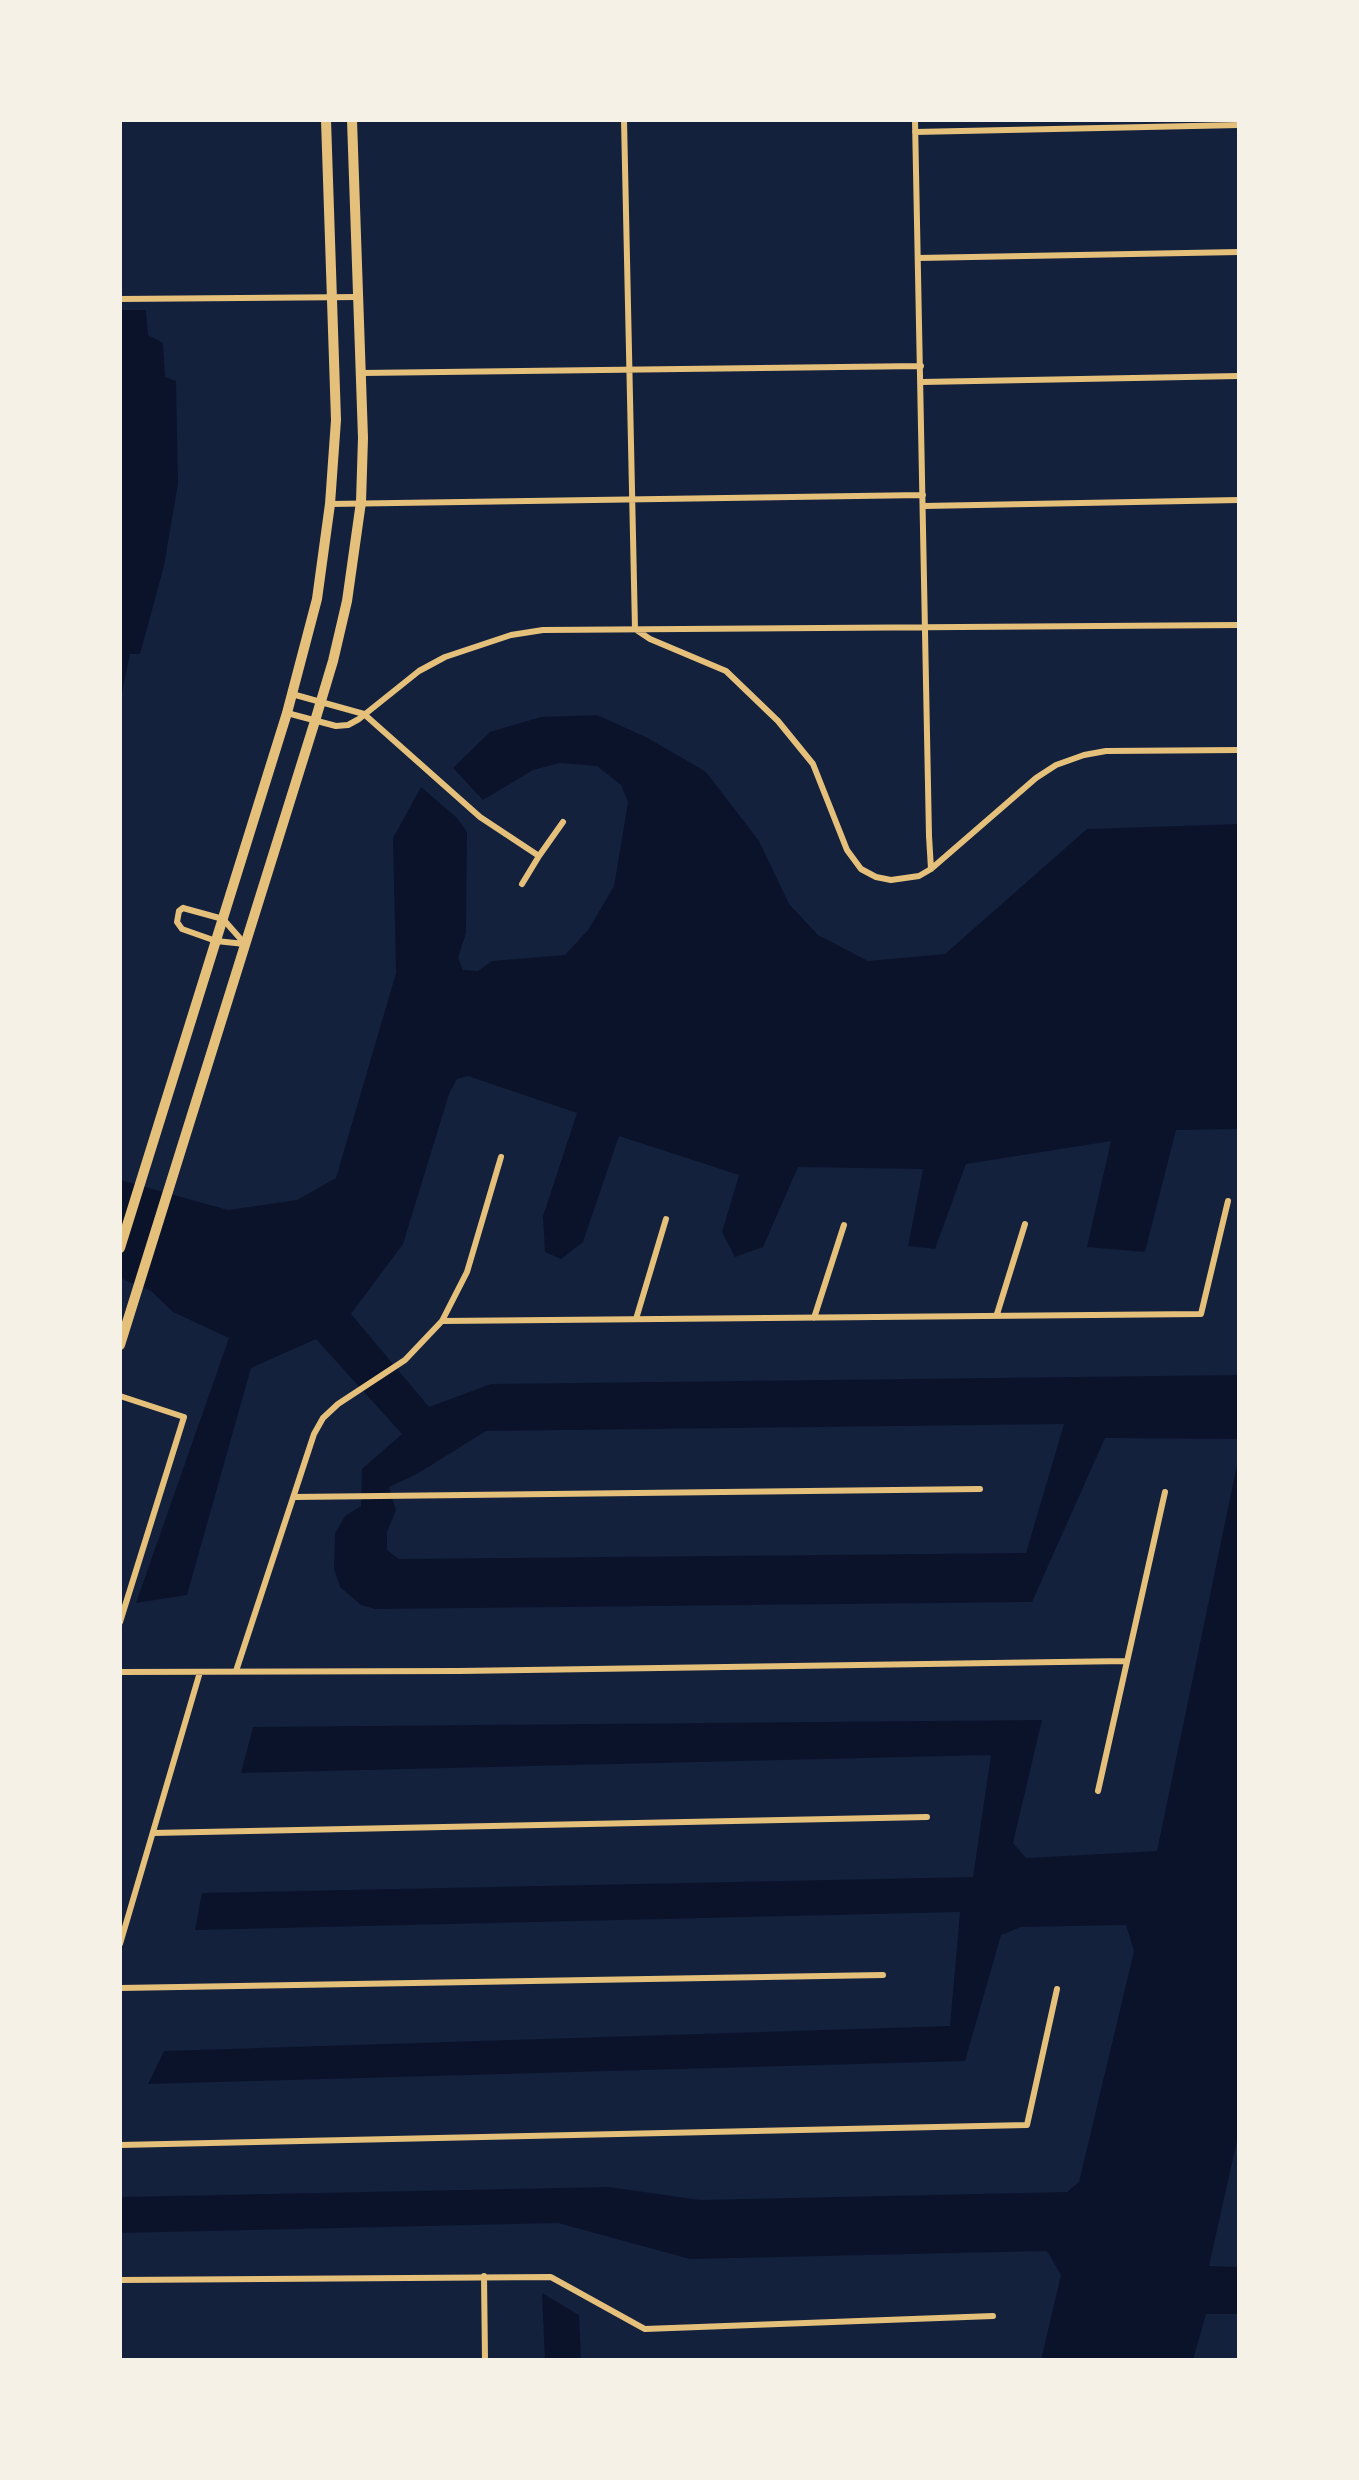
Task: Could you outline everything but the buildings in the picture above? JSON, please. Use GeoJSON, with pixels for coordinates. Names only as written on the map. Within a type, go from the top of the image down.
{"type":"FeatureCollection","features":[{"type":"Feature","properties":{"kind":"main road"},"geometry":{"type":"LineString","coordinates":[[120,1248],[287,713],[317,599],[330,504],[336,420],[326,120]]}},
{"type":"Feature","properties":{"kind":"main road"},"geometry":{"type":"LineString","coordinates":[[120,1345],[321,702],[347,601],[361,502],[362,373],[352,120]]}},
{"type":"Feature","properties":{"kind":"street"},"geometry":{"type":"LineString","coordinates":[[624,120],[635,629]]}},
{"type":"Feature","properties":{"kind":"street"},"geometry":{"type":"LineString","coordinates":[[915,120],[931,869]]}},
{"type":"Feature","properties":{"kind":"street"},"geometry":{"type":"LineString","coordinates":[[915,132],[1239,125]]}},
{"type":"Feature","properties":{"kind":"street"},"geometry":{"type":"LineString","coordinates":[[918,258],[1239,252]]}},
{"type":"Feature","properties":{"kind":"street"},"geometry":{"type":"LineString","coordinates":[[120,299],[359,297]]}},
{"type":"Feature","properties":{"kind":"street"},"geometry":{"type":"LineString","coordinates":[[362,373],[921,366]]}},
{"type":"Feature","properties":{"kind":"street"},"geometry":{"type":"LineString","coordinates":[[922,382],[1239,376]]}},
{"type":"Feature","properties":{"kind":"street"},"geometry":{"type":"LineString","coordinates":[[330,504],[923,495]]}},
{"type":"Feature","properties":{"kind":"street"},"geometry":{"type":"LineString","coordinates":[[924,506],[1239,500]]}},
{"type":"Feature","properties":{"kind":"street"},"geometry":{"type":"LineString","coordinates":[[287,713],[336,726],[348,725],[419,671],[478,645],[543,630],[1239,625]]}},
{"type":"Feature","properties":{"kind":"street"},"geometry":{"type":"LineString","coordinates":[[635,629],[650,639],[726,671],[778,721],[813,764],[847,850],[861,869],[876,877],[891,880],[919,876],[931,869],[1036,778],[1056,765],[1084,755],[1106,751],[1239,750]]}},
{"type":"Feature","properties":{"kind":"street"},"geometry":{"type":"LineString","coordinates":[[292,694],[364,714],[480,817],[539,856]]}},
{"type":"Feature","properties":{"kind":"street"},"geometry":{"type":"LineString","coordinates":[[522,884],[563,822]]}},
{"type":"Feature","properties":{"kind":"street"},"geometry":{"type":"LineString","coordinates":[[183,908],[189,908],[223,919],[245,944],[216,941],[182,929],[177,917],[183,908]]}},
{"type":"Feature","properties":{"kind":"street"},"geometry":{"type":"LineString","coordinates":[[236,1671],[314,1434],[323,1418],[352,1392],[405,1360],[442,1321],[467,1272],[501,1157]]}},
{"type":"Feature","properties":{"kind":"street"},"geometry":{"type":"LineString","coordinates":[[442,1321],[1201,1314],[1228,1201]]}},
{"type":"Feature","properties":{"kind":"street"},"geometry":{"type":"LineString","coordinates":[[636,1319],[666,1219]]}},
{"type":"Feature","properties":{"kind":"street"},"geometry":{"type":"LineString","coordinates":[[997,1314],[1025,1224]]}},
{"type":"Feature","properties":{"kind":"street"},"geometry":{"type":"LineString","coordinates":[[814,1318],[844,1225]]}},
{"type":"Feature","properties":{"kind":"street"},"geometry":{"type":"LineString","coordinates":[[120,1396],[184,1417],[120,1622]]}},
{"type":"Feature","properties":{"kind":"street"},"geometry":{"type":"LineString","coordinates":[[294,1497],[980,1489]]}},
{"type":"Feature","properties":{"kind":"street"},"geometry":{"type":"LineString","coordinates":[[1098,1791],[1165,1492]]}},
{"type":"Feature","properties":{"kind":"street"},"geometry":{"type":"LineString","coordinates":[[120,1672],[459,1671],[1126,1661]]}},
{"type":"Feature","properties":{"kind":"street"},"geometry":{"type":"LineString","coordinates":[[120,1944],[124,1918],[153,1833],[200,1672]]}},
{"type":"Feature","properties":{"kind":"street"},"geometry":{"type":"LineString","coordinates":[[153,1833],[927,1817]]}},
{"type":"Feature","properties":{"kind":"street"},"geometry":{"type":"LineString","coordinates":[[120,1988],[883,1975]]}},
{"type":"Feature","properties":{"kind":"street"},"geometry":{"type":"LineString","coordinates":[[120,2145],[1027,2125],[1057,1989]]}},
{"type":"Feature","properties":{"kind":"street"},"geometry":{"type":"LineString","coordinates":[[484,2276],[485,2360]]}},
{"type":"Feature","properties":{"kind":"street"},"geometry":{"type":"LineString","coordinates":[[120,2280],[551,2277],[645,2329],[993,2316]]}},
{"type":"Feature","properties":{"kind":"water"},"geometry":{"type":"Polygon","coordinates":[[[120,310],[146,310],[148,335],[163,343],[165,377],[176,381],[178,484],[164,566],[140,654],[130,654],[120,702],[120,310]]]}},
{"type":"Feature","properties":{"kind":"water"},"geometry":{"type":"Polygon","coordinates":[[[597,715],[648,738],[706,772],[759,841],[789,904],[818,935],[868,961],[945,954],[1087,829],[1239,824],[1239,1129],[1176,1130],[1145,1252],[1087,1247],[1111,1141],[966,1164],[935,1249],[908,1246],[923,1169],[798,1167],[763,1247],[735,1257],[722,1232],[739,1175],[619,1136],[583,1242],[561,1259],[545,1252],[543,1216],[577,1113],[468,1076],[457,1079],[449,1094],[403,1244],[351,1314],[429,1407],[491,1384],[1239,1375],[1239,1439],[1105,1438],[1032,1602],[375,1609],[361,1605],[340,1587],[334,1569],[335,1533],[345,1516],[361,1506],[362,1469],[402,1434],[316,1339],[251,1368],[187,1595],[136,1603],[229,1338],[173,1312],[151,1291],[120,1278],[120,1180],[228,1210],[297,1200],[336,1178],[396,973],[393,838],[421,787],[457,818],[467,832],[466,933],[458,958],[463,970],[478,971],[492,961],[565,955],[588,930],[614,886],[628,802],[621,785],[597,766],[560,763],[533,770],[483,800],[453,768],[490,732],[541,717],[597,715]],[[1064,1424],[486,1431],[417,1474],[389,1487],[396,1510],[387,1532],[387,1550],[399,1559],[1026,1553],[1064,1424]]]}},
{"type":"Feature","properties":{"kind":"water"},"geometry":{"type":"Polygon","coordinates":[[[1239,1455],[1239,2132],[1209,2266],[1239,2267],[1239,2314],[1206,2314],[1193,2360],[1041,2360],[1061,2275],[1047,2251],[690,2259],[558,2223],[120,2233],[120,2197],[609,2187],[700,2200],[1067,2192],[1079,2182],[1134,1951],[1126,1925],[1021,1927],[1001,1935],[965,2061],[148,2084],[164,2051],[950,2026],[960,1912],[195,1930],[202,1893],[973,1877],[991,1755],[241,1773],[253,1727],[1042,1720],[1013,1843],[1026,1858],[1157,1851],[1239,1455]]]}},
{"type":"Feature","properties":{"kind":"water"},"geometry":{"type":"Polygon","coordinates":[[[542,2293],[579,2315],[581,2360],[545,2360],[542,2293]]]}}]}
